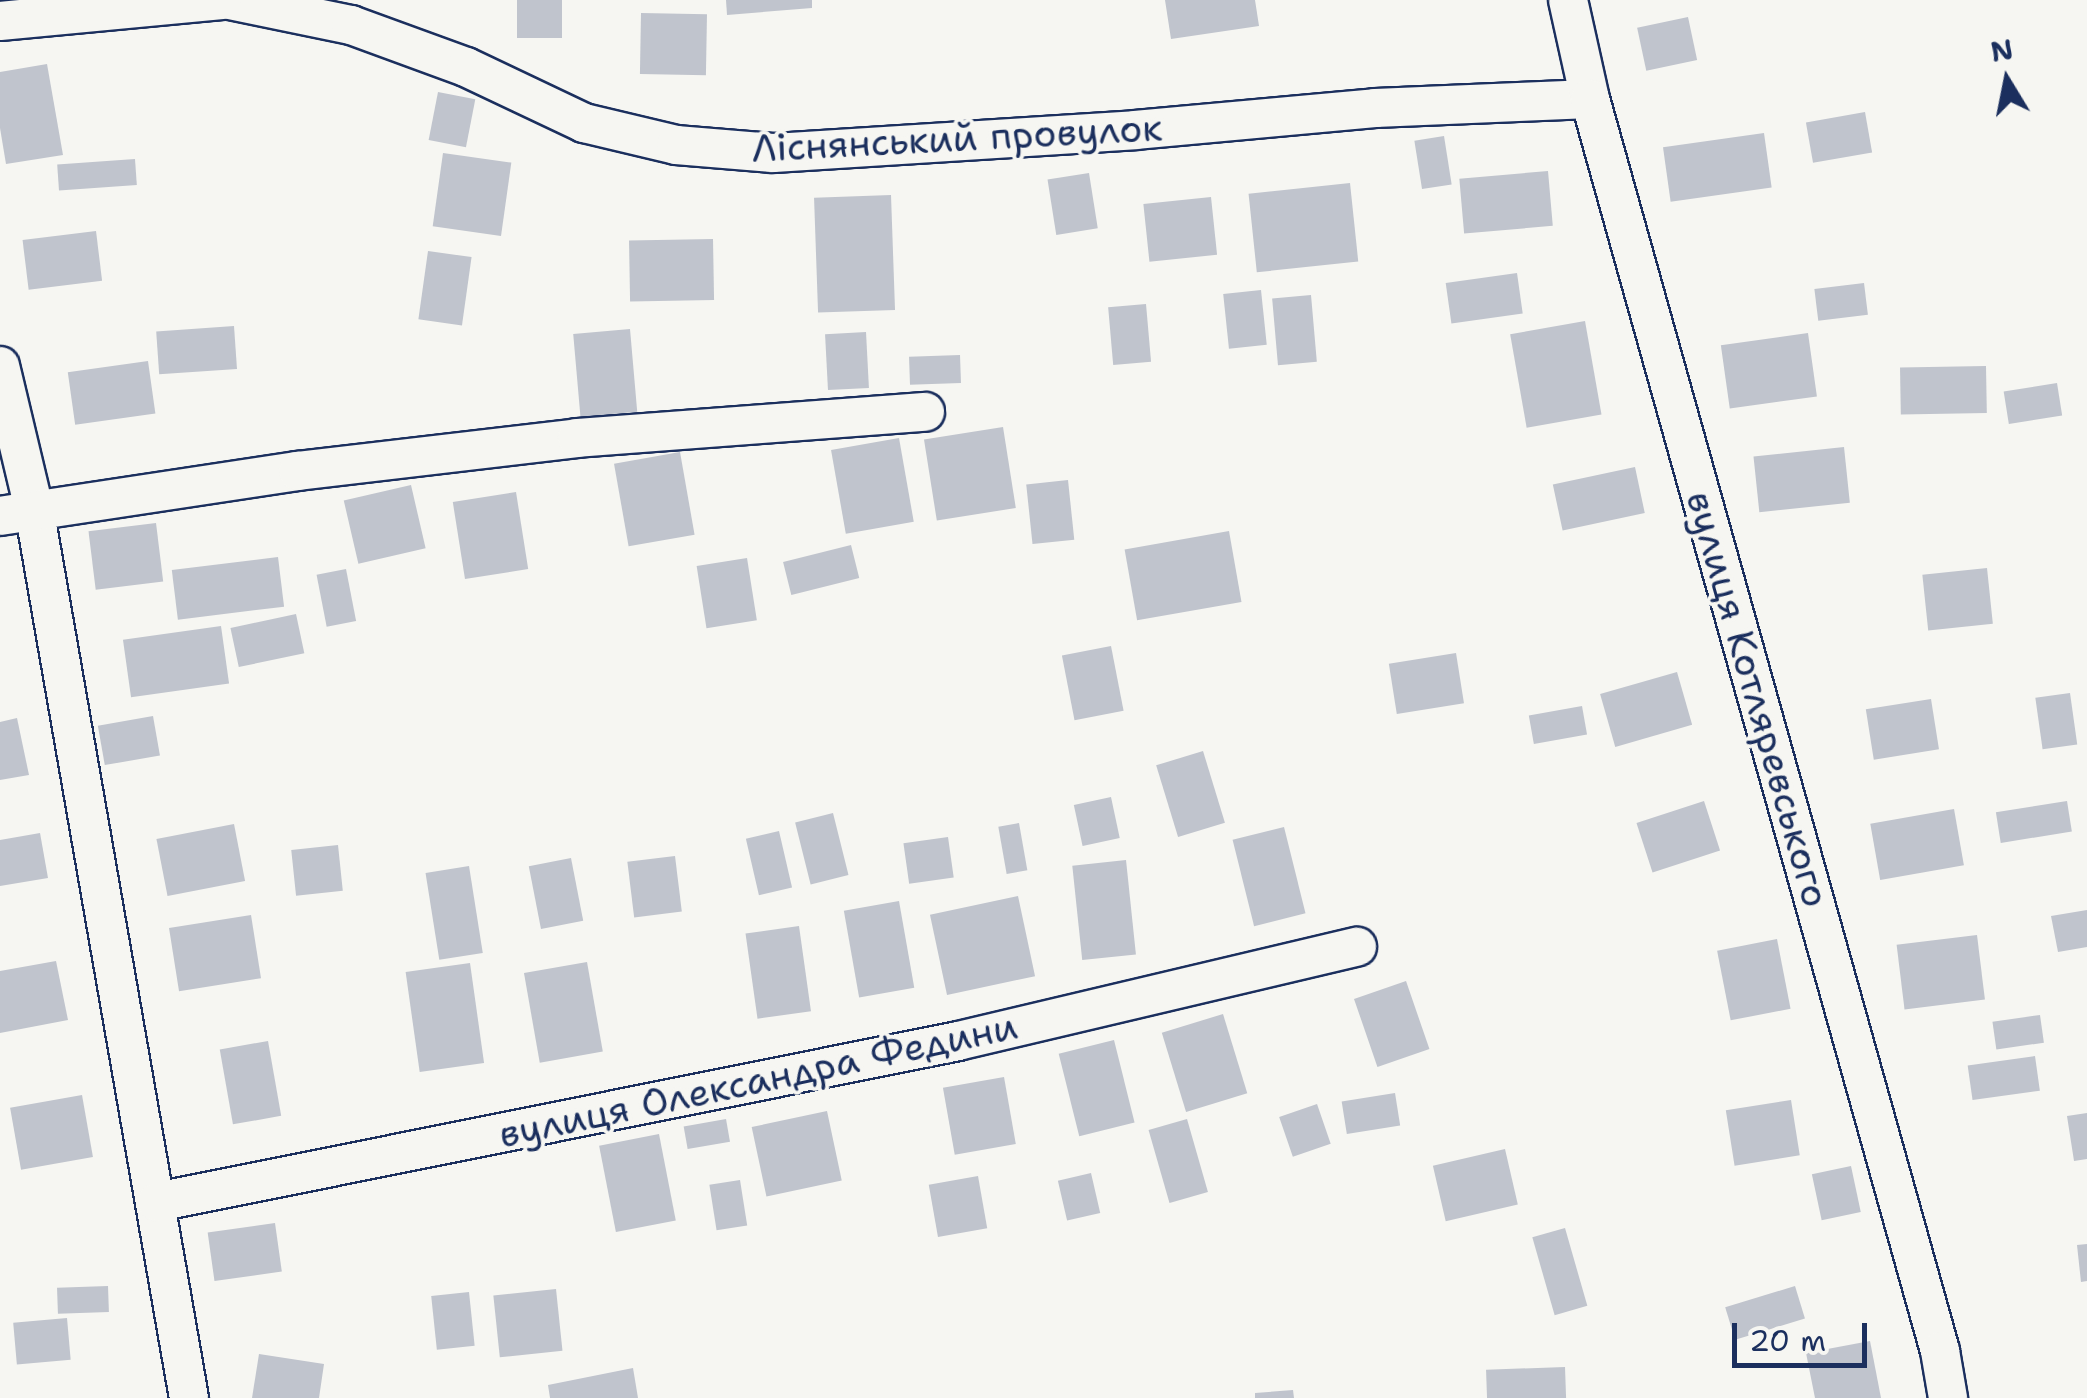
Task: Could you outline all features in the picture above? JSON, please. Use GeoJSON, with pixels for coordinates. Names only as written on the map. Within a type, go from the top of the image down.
{"type":"FeatureCollection","features":[{"type":"Feature","properties":{"kind":"street","name":"Ліснянський провулок"},"geometry":{"type":"LineString","coordinates":[[0,20],[226,0],[351,25],[466,67],[584,124],[676,145],[773,153],[1135,130],[1375,108],[1590,99]]}},
{"type":"Feature","properties":{"kind":"street","name":"вулиця Котляревського"},"geometry":{"type":"LineString","coordinates":[[1568,0],[1590,99],[1940,1351],[1948,1398]]}},
{"type":"Feature","properties":{"kind":"street"},"geometry":{"type":"LineString","coordinates":[[0,366],[17,512],[157,1202],[189,1398]]}},
{"type":"Feature","properties":{"kind":"street"},"geometry":{"type":"LineString","coordinates":[[17,512],[298,471],[576,438],[926,412]]}},
{"type":"Feature","properties":{"kind":"street","name":"вулиця Олександра Федини"},"geometry":{"type":"LineString","coordinates":[[157,1202],[958,1040],[1357,947]]}},
{"type":"Feature","properties":{"kind":"building"},"geometry":{"type":"Polygon","coordinates":[[[517,0],[562,0],[562,38],[517,38],[517,0]]]}},
{"type":"Feature","properties":{"kind":"building"},"geometry":{"type":"Polygon","coordinates":[[[726,0],[812,0],[812,8],[727,15],[726,0]]]}},
{"type":"Feature","properties":{"kind":"building"},"geometry":{"type":"Polygon","coordinates":[[[1165,0],[1255,0],[1259,26],[1171,39],[1165,0]]]}},
{"type":"Feature","properties":{"kind":"building"},"geometry":{"type":"Polygon","coordinates":[[[641,13],[707,14],[706,75],[640,74],[641,13]]]}},
{"type":"Feature","properties":{"kind":"building"},"geometry":{"type":"Polygon","coordinates":[[[1688,17],[1697,60],[1646,71],[1637,28],[1688,17]]]}},
{"type":"Feature","properties":{"kind":"building"},"geometry":{"type":"Polygon","coordinates":[[[47,64],[63,155],[6,164],[0,128],[0,72],[47,64]]]}},
{"type":"Feature","properties":{"kind":"building"},"geometry":{"type":"Polygon","coordinates":[[[438,92],[475,99],[466,147],[429,140],[438,92]]]}},
{"type":"Feature","properties":{"kind":"building"},"geometry":{"type":"Polygon","coordinates":[[[1865,112],[1872,152],[1813,163],[1806,122],[1865,112]]]}},
{"type":"Feature","properties":{"kind":"building"},"geometry":{"type":"Polygon","coordinates":[[[1764,133],[1772,187],[1671,202],[1663,147],[1764,133]]]}},
{"type":"Feature","properties":{"kind":"building"},"geometry":{"type":"Polygon","coordinates":[[[1444,136],[1452,184],[1422,189],[1414,141],[1444,136]]]}},
{"type":"Feature","properties":{"kind":"building"},"geometry":{"type":"Polygon","coordinates":[[[443,153],[511,163],[501,236],[433,226],[443,153]]]}},
{"type":"Feature","properties":{"kind":"building"},"geometry":{"type":"Polygon","coordinates":[[[135,159],[137,185],[59,190],[57,164],[135,159]]]}},
{"type":"Feature","properties":{"kind":"building"},"geometry":{"type":"Polygon","coordinates":[[[1548,171],[1553,226],[1464,234],[1459,179],[1548,171]]]}},
{"type":"Feature","properties":{"kind":"building"},"geometry":{"type":"Polygon","coordinates":[[[1089,173],[1098,228],[1056,235],[1048,180],[1089,173]]]}},
{"type":"Feature","properties":{"kind":"building"},"geometry":{"type":"Polygon","coordinates":[[[1350,183],[1358,262],[1257,272],[1249,194],[1350,183]]]}},
{"type":"Feature","properties":{"kind":"building"},"geometry":{"type":"Polygon","coordinates":[[[891,195],[895,310],[818,313],[814,198],[891,195]]]}},
{"type":"Feature","properties":{"kind":"building"},"geometry":{"type":"Polygon","coordinates":[[[1211,197],[1217,255],[1149,262],[1143,204],[1211,197]]]}},
{"type":"Feature","properties":{"kind":"building"},"geometry":{"type":"Polygon","coordinates":[[[96,231],[102,281],[29,290],[23,240],[96,231]]]}},
{"type":"Feature","properties":{"kind":"building"},"geometry":{"type":"Polygon","coordinates":[[[713,239],[714,300],[630,301],[629,240],[713,239]]]}},
{"type":"Feature","properties":{"kind":"building"},"geometry":{"type":"Polygon","coordinates":[[[428,251],[472,257],[462,325],[418,319],[428,251]]]}},
{"type":"Feature","properties":{"kind":"building"},"geometry":{"type":"Polygon","coordinates":[[[1517,273],[1523,314],[1451,324],[1446,283],[1517,273]]]}},
{"type":"Feature","properties":{"kind":"building"},"geometry":{"type":"Polygon","coordinates":[[[1864,283],[1868,315],[1818,321],[1814,289],[1864,283]]]}},
{"type":"Feature","properties":{"kind":"building"},"geometry":{"type":"Polygon","coordinates":[[[1261,290],[1267,345],[1229,349],[1223,294],[1261,290]]]}},
{"type":"Feature","properties":{"kind":"building"},"geometry":{"type":"Polygon","coordinates":[[[1311,295],[1317,362],[1278,365],[1272,298],[1311,295]]]}},
{"type":"Feature","properties":{"kind":"building"},"geometry":{"type":"Polygon","coordinates":[[[1146,304],[1151,362],[1113,365],[1108,307],[1146,304]]]}},
{"type":"Feature","properties":{"kind":"building"},"geometry":{"type":"Polygon","coordinates":[[[1585,321],[1601,415],[1527,428],[1510,334],[1585,321]]]}},
{"type":"Feature","properties":{"kind":"building"},"geometry":{"type":"Polygon","coordinates":[[[234,326],[237,369],[159,374],[156,331],[234,326]]]}},
{"type":"Feature","properties":{"kind":"building"},"geometry":{"type":"Polygon","coordinates":[[[630,329],[637,412],[580,417],[573,334],[630,329]]]}},
{"type":"Feature","properties":{"kind":"building"},"geometry":{"type":"Polygon","coordinates":[[[866,332],[869,388],[828,390],[825,334],[866,332]]]}},
{"type":"Feature","properties":{"kind":"building"},"geometry":{"type":"Polygon","coordinates":[[[1808,333],[1817,396],[1730,409],[1721,345],[1808,333]]]}},
{"type":"Feature","properties":{"kind":"building"},"geometry":{"type":"Polygon","coordinates":[[[960,355],[961,383],[910,385],[909,357],[960,355]]]}},
{"type":"Feature","properties":{"kind":"building"},"geometry":{"type":"Polygon","coordinates":[[[148,361],[155,413],[75,425],[68,372],[148,361]]]}},
{"type":"Feature","properties":{"kind":"building"},"geometry":{"type":"Polygon","coordinates":[[[1986,366],[1987,413],[1901,414],[1900,368],[1986,366]]]}},
{"type":"Feature","properties":{"kind":"building"},"geometry":{"type":"Polygon","coordinates":[[[2057,383],[2062,416],[2009,424],[2004,391],[2057,383]]]}},
{"type":"Feature","properties":{"kind":"building"},"geometry":{"type":"Polygon","coordinates":[[[1003,427],[1016,508],[937,521],[924,440],[1003,427]]]}},
{"type":"Feature","properties":{"kind":"building"},"geometry":{"type":"Polygon","coordinates":[[[899,438],[914,522],[846,534],[831,450],[899,438]]]}},
{"type":"Feature","properties":{"kind":"building"},"geometry":{"type":"Polygon","coordinates":[[[1844,447],[1850,503],[1759,512],[1753,457],[1844,447]]]}},
{"type":"Feature","properties":{"kind":"building"},"geometry":{"type":"Polygon","coordinates":[[[680,452],[695,535],[629,546],[614,464],[680,452]]]}},
{"type":"Feature","properties":{"kind":"building"},"geometry":{"type":"Polygon","coordinates":[[[1635,467],[1645,513],[1563,530],[1553,484],[1635,467]]]}},
{"type":"Feature","properties":{"kind":"building"},"geometry":{"type":"Polygon","coordinates":[[[1068,480],[1074,540],[1033,544],[1026,484],[1068,480]]]}},
{"type":"Feature","properties":{"kind":"building"},"geometry":{"type":"Polygon","coordinates":[[[411,485],[426,548],[358,564],[344,501],[411,485]]]}},
{"type":"Feature","properties":{"kind":"building"},"geometry":{"type":"Polygon","coordinates":[[[516,492],[528,569],[465,579],[453,502],[516,492]]]}},
{"type":"Feature","properties":{"kind":"building"},"geometry":{"type":"Polygon","coordinates":[[[156,523],[163,582],[96,590],[89,531],[156,523]]]}},
{"type":"Feature","properties":{"kind":"building"},"geometry":{"type":"Polygon","coordinates":[[[1229,531],[1242,602],[1137,620],[1125,549],[1229,531]]]}},
{"type":"Feature","properties":{"kind":"building"},"geometry":{"type":"Polygon","coordinates":[[[851,545],[859,578],[791,595],[783,562],[851,545]]]}},
{"type":"Feature","properties":{"kind":"building"},"geometry":{"type":"Polygon","coordinates":[[[278,557],[284,607],[178,620],[172,570],[278,557]]]}},
{"type":"Feature","properties":{"kind":"building"},"geometry":{"type":"Polygon","coordinates":[[[747,558],[757,620],[706,628],[697,566],[747,558]]]}},
{"type":"Feature","properties":{"kind":"building"},"geometry":{"type":"Polygon","coordinates":[[[1987,568],[1993,624],[1928,630],[1922,575],[1987,568]]]}},
{"type":"Feature","properties":{"kind":"building"},"geometry":{"type":"Polygon","coordinates":[[[346,569],[356,621],[327,627],[317,575],[346,569]]]}},
{"type":"Feature","properties":{"kind":"building"},"geometry":{"type":"Polygon","coordinates":[[[296,614],[304,653],[239,667],[230,628],[296,614]]]}},
{"type":"Feature","properties":{"kind":"building"},"geometry":{"type":"Polygon","coordinates":[[[221,626],[229,683],[131,697],[123,640],[221,626]]]}},
{"type":"Feature","properties":{"kind":"building"},"geometry":{"type":"Polygon","coordinates":[[[1111,646],[1124,711],[1075,720],[1062,656],[1111,646]]]}},
{"type":"Feature","properties":{"kind":"building"},"geometry":{"type":"Polygon","coordinates":[[[1456,653],[1464,703],[1397,714],[1389,664],[1456,653]]]}},
{"type":"Feature","properties":{"kind":"building"},"geometry":{"type":"Polygon","coordinates":[[[1677,672],[1692,725],[1615,747],[1600,694],[1677,672]]]}},
{"type":"Feature","properties":{"kind":"building"},"geometry":{"type":"Polygon","coordinates":[[[2070,693],[2077,744],[2043,749],[2035,698],[2070,693]]]}},
{"type":"Feature","properties":{"kind":"building"},"geometry":{"type":"Polygon","coordinates":[[[1931,699],[1939,749],[1874,760],[1866,709],[1931,699]]]}},
{"type":"Feature","properties":{"kind":"building"},"geometry":{"type":"Polygon","coordinates":[[[1582,706],[1587,735],[1534,744],[1529,715],[1582,706]]]}},
{"type":"Feature","properties":{"kind":"building"},"geometry":{"type":"Polygon","coordinates":[[[153,716],[160,755],[105,765],[98,726],[153,716]]]}},
{"type":"Feature","properties":{"kind":"building"},"geometry":{"type":"Polygon","coordinates":[[[17,718],[29,775],[0,780],[0,722],[17,718]]]}},
{"type":"Feature","properties":{"kind":"building"},"geometry":{"type":"Polygon","coordinates":[[[1203,751],[1225,823],[1178,837],[1156,765],[1203,751]]]}},
{"type":"Feature","properties":{"kind":"building"},"geometry":{"type":"Polygon","coordinates":[[[1111,797],[1120,838],[1083,846],[1074,805],[1111,797]]]}},
{"type":"Feature","properties":{"kind":"building"},"geometry":{"type":"Polygon","coordinates":[[[1704,801],[1720,850],[1653,872],[1636,823],[1704,801]]]}},
{"type":"Feature","properties":{"kind":"building"},"geometry":{"type":"Polygon","coordinates":[[[2067,801],[2072,832],[2001,843],[1996,812],[2067,801]]]}},
{"type":"Feature","properties":{"kind":"building"},"geometry":{"type":"Polygon","coordinates":[[[1954,809],[1964,865],[1880,880],[1870,824],[1954,809]]]}},
{"type":"Feature","properties":{"kind":"building"},"geometry":{"type":"Polygon","coordinates":[[[833,813],[848,875],[811,885],[795,822],[833,813]]]}},
{"type":"Feature","properties":{"kind":"building"},"geometry":{"type":"Polygon","coordinates":[[[1019,823],[1027,870],[1007,874],[998,827],[1019,823]]]}},
{"type":"Feature","properties":{"kind":"building"},"geometry":{"type":"Polygon","coordinates":[[[234,824],[245,881],[168,896],[156,839],[234,824]]]}},
{"type":"Feature","properties":{"kind":"building"},"geometry":{"type":"Polygon","coordinates":[[[1284,827],[1306,913],[1254,926],[1233,840],[1284,827]]]}},
{"type":"Feature","properties":{"kind":"building"},"geometry":{"type":"Polygon","coordinates":[[[779,831],[792,888],[759,895],[746,839],[779,831]]]}},
{"type":"Feature","properties":{"kind":"building"},"geometry":{"type":"Polygon","coordinates":[[[40,833],[48,878],[0,886],[0,840],[40,833]]]}},
{"type":"Feature","properties":{"kind":"building"},"geometry":{"type":"Polygon","coordinates":[[[948,837],[954,878],[909,884],[903,843],[948,837]]]}},
{"type":"Feature","properties":{"kind":"building"},"geometry":{"type":"Polygon","coordinates":[[[338,845],[343,891],[296,896],[291,850],[338,845]]]}},
{"type":"Feature","properties":{"kind":"building"},"geometry":{"type":"Polygon","coordinates":[[[675,856],[682,912],[634,917],[627,862],[675,856]]]}},
{"type":"Feature","properties":{"kind":"building"},"geometry":{"type":"Polygon","coordinates":[[[571,858],[583,921],[541,929],[529,866],[571,858]]]}},
{"type":"Feature","properties":{"kind":"building"},"geometry":{"type":"Polygon","coordinates":[[[1126,860],[1136,954],[1082,960],[1072,866],[1126,860]]]}},
{"type":"Feature","properties":{"kind":"building"},"geometry":{"type":"Polygon","coordinates":[[[469,866],[483,953],[439,960],[426,873],[469,866]]]}},
{"type":"Feature","properties":{"kind":"building"},"geometry":{"type":"Polygon","coordinates":[[[1018,896],[1035,976],[947,995],[930,915],[1018,896]]]}},
{"type":"Feature","properties":{"kind":"building"},"geometry":{"type":"Polygon","coordinates":[[[899,901],[914,988],[859,997],[844,911],[899,901]]]}},
{"type":"Feature","properties":{"kind":"building"},"geometry":{"type":"Polygon","coordinates":[[[2087,910],[2087,947],[2058,952],[2051,916],[2087,910]]]}},
{"type":"Feature","properties":{"kind":"building"},"geometry":{"type":"Polygon","coordinates":[[[251,915],[261,978],[179,991],[169,928],[251,915]]]}},
{"type":"Feature","properties":{"kind":"building"},"geometry":{"type":"Polygon","coordinates":[[[799,926],[811,1011],[757,1019],[746,934],[799,926]]]}},
{"type":"Feature","properties":{"kind":"building"},"geometry":{"type":"Polygon","coordinates":[[[1977,935],[1985,1000],[1905,1009],[1897,945],[1977,935]]]}},
{"type":"Feature","properties":{"kind":"building"},"geometry":{"type":"Polygon","coordinates":[[[1777,939],[1791,1009],[1731,1020],[1717,951],[1777,939]]]}},
{"type":"Feature","properties":{"kind":"building"},"geometry":{"type":"Polygon","coordinates":[[[56,961],[68,1020],[0,1033],[0,971],[56,961]]]}},
{"type":"Feature","properties":{"kind":"building"},"geometry":{"type":"Polygon","coordinates":[[[587,962],[603,1052],[540,1063],[524,973],[587,962]]]}},
{"type":"Feature","properties":{"kind":"building"},"geometry":{"type":"Polygon","coordinates":[[[470,963],[484,1063],[420,1072],[406,972],[470,963]]]}},
{"type":"Feature","properties":{"kind":"building"},"geometry":{"type":"Polygon","coordinates":[[[1406,981],[1429,1049],[1377,1067],[1354,999],[1406,981]]]}},
{"type":"Feature","properties":{"kind":"building"},"geometry":{"type":"Polygon","coordinates":[[[1223,1014],[1247,1093],[1186,1112],[1162,1033],[1223,1014]]]}},
{"type":"Feature","properties":{"kind":"building"},"geometry":{"type":"Polygon","coordinates":[[[2040,1015],[2044,1043],[1996,1049],[1992,1022],[2040,1015]]]}},
{"type":"Feature","properties":{"kind":"building"},"geometry":{"type":"Polygon","coordinates":[[[1114,1040],[1135,1122],[1079,1136],[1059,1054],[1114,1040]]]}},
{"type":"Feature","properties":{"kind":"building"},"geometry":{"type":"Polygon","coordinates":[[[268,1041],[281,1116],[233,1124],[220,1050],[268,1041]]]}},
{"type":"Feature","properties":{"kind":"building"},"geometry":{"type":"Polygon","coordinates":[[[2035,1056],[2040,1091],[1973,1100],[1968,1065],[2035,1056]]]}},
{"type":"Feature","properties":{"kind":"building"},"geometry":{"type":"Polygon","coordinates":[[[1004,1077],[1016,1144],[955,1155],[943,1088],[1004,1077]]]}},
{"type":"Feature","properties":{"kind":"building"},"geometry":{"type":"Polygon","coordinates":[[[1395,1093],[1400,1126],[1347,1134],[1342,1101],[1395,1093]]]}},
{"type":"Feature","properties":{"kind":"building"},"geometry":{"type":"Polygon","coordinates":[[[82,1095],[93,1157],[21,1170],[10,1108],[82,1095]]]}},
{"type":"Feature","properties":{"kind":"building"},"geometry":{"type":"Polygon","coordinates":[[[1791,1100],[1800,1155],[1735,1166],[1726,1110],[1791,1100]]]}},
{"type":"Feature","properties":{"kind":"building"},"geometry":{"type":"Polygon","coordinates":[[[1317,1104],[1331,1144],[1293,1157],[1279,1117],[1317,1104]]]}},
{"type":"Feature","properties":{"kind":"building"},"geometry":{"type":"Polygon","coordinates":[[[827,1111],[842,1180],[766,1196],[752,1127],[827,1111]]]}},
{"type":"Feature","properties":{"kind":"building"},"geometry":{"type":"Polygon","coordinates":[[[2087,1113],[2087,1159],[2074,1161],[2067,1116],[2087,1113]]]}},
{"type":"Feature","properties":{"kind":"building"},"geometry":{"type":"Polygon","coordinates":[[[726,1119],[730,1142],[688,1149],[684,1126],[726,1119]]]}},
{"type":"Feature","properties":{"kind":"building"},"geometry":{"type":"Polygon","coordinates":[[[1187,1119],[1208,1192],[1169,1203],[1149,1130],[1187,1119]]]}},
{"type":"Feature","properties":{"kind":"building"},"geometry":{"type":"Polygon","coordinates":[[[659,1134],[676,1220],[616,1232],[599,1146],[659,1134]]]}},
{"type":"Feature","properties":{"kind":"building"},"geometry":{"type":"Polygon","coordinates":[[[1505,1149],[1518,1205],[1446,1221],[1433,1166],[1505,1149]]]}},
{"type":"Feature","properties":{"kind":"building"},"geometry":{"type":"Polygon","coordinates":[[[1851,1166],[1861,1212],[1822,1220],[1812,1174],[1851,1166]]]}},
{"type":"Feature","properties":{"kind":"building"},"geometry":{"type":"Polygon","coordinates":[[[1091,1173],[1100,1213],[1067,1221],[1058,1181],[1091,1173]]]}},
{"type":"Feature","properties":{"kind":"building"},"geometry":{"type":"Polygon","coordinates":[[[978,1176],[987,1228],[938,1237],[929,1185],[978,1176]]]}},
{"type":"Feature","properties":{"kind":"building"},"geometry":{"type":"Polygon","coordinates":[[[740,1180],[747,1225],[717,1230],[709,1185],[740,1180]]]}},
{"type":"Feature","properties":{"kind":"building"},"geometry":{"type":"Polygon","coordinates":[[[275,1223],[282,1272],[214,1281],[208,1232],[275,1223]]]}},
{"type":"Feature","properties":{"kind":"building"},"geometry":{"type":"Polygon","coordinates":[[[1565,1228],[1587,1306],[1555,1315],[1532,1237],[1565,1228]]]}},
{"type":"Feature","properties":{"kind":"building"},"geometry":{"type":"Polygon","coordinates":[[[2087,1244],[2087,1281],[2081,1282],[2077,1245],[2087,1244]]]}},
{"type":"Feature","properties":{"kind":"building"},"geometry":{"type":"Polygon","coordinates":[[[108,1286],[109,1312],[58,1314],[57,1288],[108,1286]]]}},
{"type":"Feature","properties":{"kind":"building"},"geometry":{"type":"Polygon","coordinates":[[[1795,1286],[1805,1319],[1735,1340],[1725,1307],[1795,1286]]]}},
{"type":"Feature","properties":{"kind":"building"},"geometry":{"type":"Polygon","coordinates":[[[556,1289],[562,1351],[500,1357],[493,1296],[556,1289]]]}},
{"type":"Feature","properties":{"kind":"building"},"geometry":{"type":"Polygon","coordinates":[[[469,1292],[475,1346],[437,1350],[431,1296],[469,1292]]]}},
{"type":"Feature","properties":{"kind":"building"},"geometry":{"type":"Polygon","coordinates":[[[67,1318],[71,1360],[17,1365],[13,1323],[67,1318]]]}},
{"type":"Feature","properties":{"kind":"building"},"geometry":{"type":"Polygon","coordinates":[[[1870,1341],[1881,1398],[1815,1398],[1806,1353],[1870,1341]]]}},
{"type":"Feature","properties":{"kind":"building"},"geometry":{"type":"Polygon","coordinates":[[[259,1354],[324,1364],[319,1398],[252,1398],[259,1354]]]}},
{"type":"Feature","properties":{"kind":"building"},"geometry":{"type":"Polygon","coordinates":[[[1565,1367],[1566,1398],[1487,1398],[1486,1370],[1565,1367]]]}},
{"type":"Feature","properties":{"kind":"building"},"geometry":{"type":"Polygon","coordinates":[[[633,1368],[638,1398],[550,1398],[548,1385],[633,1368]]]}},
{"type":"Feature","properties":{"kind":"building"},"geometry":{"type":"Polygon","coordinates":[[[1293,1390],[1294,1398],[1255,1398],[1255,1393],[1293,1390]]]}}]}
